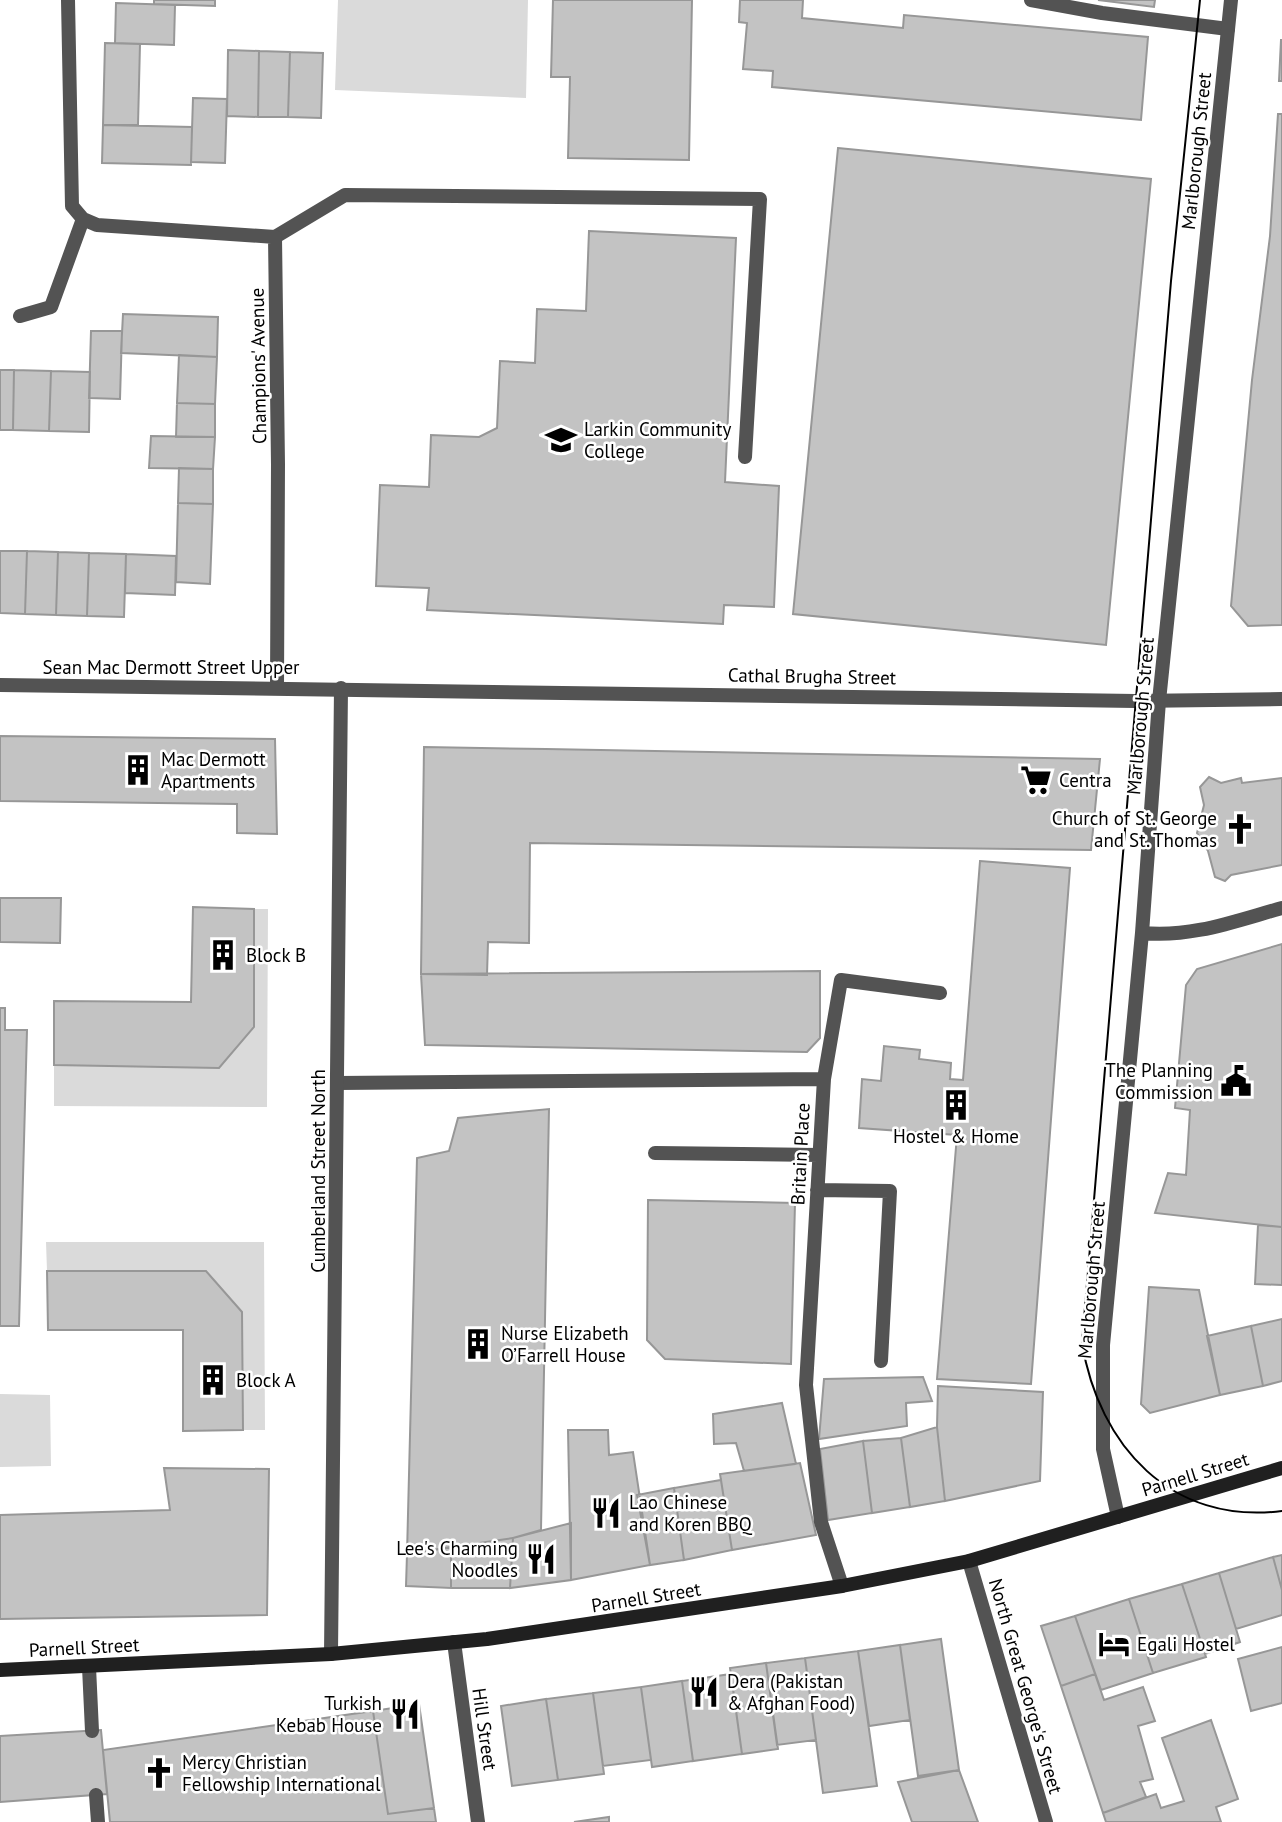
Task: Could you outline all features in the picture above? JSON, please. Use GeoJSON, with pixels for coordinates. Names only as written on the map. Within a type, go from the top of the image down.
{"type":"FeatureCollection","features":[{"type":"Feature","properties":{"kind":"main road","name":"Parnell Street"},"geometry":{"type":"LineString","coordinates":[[0,1670],[331,1654],[512,1637],[842,1586],[969,1561],[1282,1468]]}},
{"type":"Feature","properties":{"kind":"street"},"geometry":{"type":"LineString","coordinates":[[68,0],[72,206],[83,219],[97,225],[275,237],[345,195],[760,200],[745,457]]}},
{"type":"Feature","properties":{"kind":"street"},"geometry":{"type":"LineString","coordinates":[[1031,0],[1102,13],[1228,29]]}},
{"type":"Feature","properties":{"kind":"street","name":"Marlborough Street"},"geometry":{"type":"LineString","coordinates":[[1118,1517],[1103,1449],[1103,1345],[1142,933],[1159,701],[1231,0]]}},
{"type":"Feature","properties":{"kind":"street"},"geometry":{"type":"LineString","coordinates":[[20,316],[51,307],[83,219]]}},
{"type":"Feature","properties":{"kind":"street","name":"Champions' Avenue"},"geometry":{"type":"LineString","coordinates":[[275,237],[278,464],[276,688]]}},
{"type":"Feature","properties":{"kind":"street","name":"Sean Mac Dermott Street Upper"},"geometry":{"type":"LineString","coordinates":[[0,685],[341,688]]}},
{"type":"Feature","properties":{"kind":"street","name":"Cathal Brugha Street"},"geometry":{"type":"LineString","coordinates":[[341,688],[1159,701],[1282,699]]}},
{"type":"Feature","properties":{"kind":"street","name":"Cumberland Street North"},"geometry":{"type":"LineString","coordinates":[[331,1654],[341,688]]}},
{"type":"Feature","properties":{"kind":"street"},"geometry":{"type":"LineString","coordinates":[[1142,933],[1172,936],[1197,932],[1282,908]]}},
{"type":"Feature","properties":{"kind":"street"},"geometry":{"type":"LineString","coordinates":[[824,1079],[841,980],[940,993]]}},
{"type":"Feature","properties":{"kind":"street","name":"Britain Place"},"geometry":{"type":"LineString","coordinates":[[338,1083],[824,1079],[806,1385],[821,1522],[842,1586]]}},
{"type":"Feature","properties":{"kind":"street"},"geometry":{"type":"LineString","coordinates":[[655,1153],[819,1155]]}},
{"type":"Feature","properties":{"kind":"street"},"geometry":{"type":"LineString","coordinates":[[817,1190],[890,1191],[881,1361]]}},
{"type":"Feature","properties":{"kind":"street","name":"North Great George's Street"},"geometry":{"type":"LineString","coordinates":[[969,1561],[1046,1822]]}},
{"type":"Feature","properties":{"kind":"street","name":"Hill Street"},"geometry":{"type":"LineString","coordinates":[[454,1642],[478,1822]]}},
{"type":"Feature","properties":{"kind":"street"},"geometry":{"type":"LineString","coordinates":[[89,1667],[92,1731]]}},
{"type":"Feature","properties":{"kind":"street"},"geometry":{"type":"LineString","coordinates":[[96,1795],[98,1822]]}},
{"type":"Feature","properties":{"kind":"shaded area"},"geometry":{"type":"Polygon","coordinates":[[[338,0],[528,0],[526,98],[335,90],[338,0]]]}},
{"type":"Feature","properties":{"kind":"shaded area"},"geometry":{"type":"Polygon","coordinates":[[[254,909],[268,909],[267,1107],[54,1106],[54,1065],[219,1068],[254,1027],[254,909]]]}},
{"type":"Feature","properties":{"kind":"shaded area"},"geometry":{"type":"Polygon","coordinates":[[[46,1242],[264,1242],[265,1430],[243,1430],[242,1312],[206,1271],[47,1271],[46,1242]]]}},
{"type":"Feature","properties":{"kind":"shaded area"},"geometry":{"type":"Polygon","coordinates":[[[0,1394],[50,1395],[51,1466],[0,1467],[0,1394]]]}},
{"type":"Feature","properties":{"kind":"building"},"geometry":{"type":"Polygon","coordinates":[[[154,0],[215,0],[215,6],[154,4],[154,0]]]}},
{"type":"Feature","properties":{"kind":"building"},"geometry":{"type":"Polygon","coordinates":[[[553,0],[692,0],[689,160],[568,158],[570,77],[551,77],[553,0]]]}},
{"type":"Feature","properties":{"kind":"building"},"geometry":{"type":"Polygon","coordinates":[[[740,0],[803,0],[802,18],[903,28],[904,15],[1148,37],[1141,120],[772,87],[773,71],[743,69],[747,23],[739,22],[740,0]]]}},
{"type":"Feature","properties":{"kind":"building"},"geometry":{"type":"Polygon","coordinates":[[[1098,0],[1155,0],[1154,7],[1098,0]]]}},
{"type":"Feature","properties":{"kind":"building"},"geometry":{"type":"Polygon","coordinates":[[[116,3],[175,5],[174,45],[115,43],[116,3]]]}},
{"type":"Feature","properties":{"kind":"building"},"geometry":{"type":"Polygon","coordinates":[[[1281,40],[1282,81],[1279,81],[1281,40]]]}},
{"type":"Feature","properties":{"kind":"building"},"geometry":{"type":"Polygon","coordinates":[[[105,43],[140,44],[138,125],[103,125],[105,43]]]}},
{"type":"Feature","properties":{"kind":"building"},"geometry":{"type":"Polygon","coordinates":[[[228,50],[259,51],[258,117],[227,116],[228,50]]]}},
{"type":"Feature","properties":{"kind":"building"},"geometry":{"type":"Polygon","coordinates":[[[259,51],[290,52],[288,117],[258,117],[259,51]]]}},
{"type":"Feature","properties":{"kind":"building"},"geometry":{"type":"Polygon","coordinates":[[[290,52],[323,53],[321,118],[288,117],[290,52]]]}},
{"type":"Feature","properties":{"kind":"building"},"geometry":{"type":"Polygon","coordinates":[[[193,98],[227,99],[225,163],[191,162],[193,98]]]}},
{"type":"Feature","properties":{"kind":"building"},"geometry":{"type":"Polygon","coordinates":[[[1278,114],[1282,114],[1282,625],[1248,626],[1231,606],[1252,380],[1270,236],[1278,114]]]}},
{"type":"Feature","properties":{"kind":"building"},"geometry":{"type":"Polygon","coordinates":[[[103,125],[192,127],[191,165],[102,163],[103,125]]]}},
{"type":"Feature","properties":{"kind":"building"},"geometry":{"type":"Polygon","coordinates":[[[838,148],[1151,179],[1106,645],[793,614],[838,148]]]}},
{"type":"Feature","properties":{"kind":"building"},"geometry":{"type":"Polygon","coordinates":[[[589,231],[736,238],[725,482],[779,486],[774,607],[724,605],[723,624],[427,610],[429,588],[376,586],[380,485],[429,487],[431,435],[479,437],[497,428],[500,361],[535,363],[537,309],[586,311],[589,231]]]}},
{"type":"Feature","properties":{"kind":"building"},"geometry":{"type":"Polygon","coordinates":[[[123,314],[218,317],[217,357],[121,353],[123,314]]]}},
{"type":"Feature","properties":{"kind":"building"},"geometry":{"type":"Polygon","coordinates":[[[91,331],[122,331],[120,399],[89,398],[91,331]]]}},
{"type":"Feature","properties":{"kind":"building"},"geometry":{"type":"Polygon","coordinates":[[[179,355],[217,357],[215,404],[177,403],[179,355]]]}},
{"type":"Feature","properties":{"kind":"building"},"geometry":{"type":"Polygon","coordinates":[[[0,370],[14,370],[13,430],[0,430],[0,370]]]}},
{"type":"Feature","properties":{"kind":"building"},"geometry":{"type":"Polygon","coordinates":[[[14,370],[51,371],[49,431],[13,430],[14,370]]]}},
{"type":"Feature","properties":{"kind":"building"},"geometry":{"type":"Polygon","coordinates":[[[51,371],[90,372],[89,432],[49,431],[51,371]]]}},
{"type":"Feature","properties":{"kind":"building"},"geometry":{"type":"Polygon","coordinates":[[[177,403],[215,404],[215,437],[176,437],[177,403]]]}},
{"type":"Feature","properties":{"kind":"building"},"geometry":{"type":"Polygon","coordinates":[[[151,436],[215,437],[213,469],[149,468],[151,436]]]}},
{"type":"Feature","properties":{"kind":"building"},"geometry":{"type":"Polygon","coordinates":[[[179,468],[213,469],[213,504],[178,503],[179,468]]]}},
{"type":"Feature","properties":{"kind":"building"},"geometry":{"type":"Polygon","coordinates":[[[178,503],[213,504],[210,584],[176,582],[178,503]]]}},
{"type":"Feature","properties":{"kind":"building"},"geometry":{"type":"Polygon","coordinates":[[[0,551],[27,551],[25,614],[0,613],[0,551]]]}},
{"type":"Feature","properties":{"kind":"building"},"geometry":{"type":"Polygon","coordinates":[[[27,551],[58,552],[56,615],[25,614],[27,551]]]}},
{"type":"Feature","properties":{"kind":"building"},"geometry":{"type":"Polygon","coordinates":[[[58,552],[89,553],[87,616],[56,615],[58,552]]]}},
{"type":"Feature","properties":{"kind":"building"},"geometry":{"type":"Polygon","coordinates":[[[89,553],[126,554],[124,617],[87,616],[89,553]]]}},
{"type":"Feature","properties":{"kind":"building"},"geometry":{"type":"Polygon","coordinates":[[[126,554],[176,556],[175,595],[125,593],[126,554]]]}},
{"type":"Feature","properties":{"kind":"building","name":"Mac Dermott Apartments"},"geometry":{"type":"Polygon","coordinates":[[[0,736],[275,739],[277,834],[237,833],[237,804],[0,801],[0,736]]]}},
{"type":"Feature","properties":{"kind":"building"},"geometry":{"type":"Polygon","coordinates":[[[424,747],[1100,759],[1091,850],[530,843],[529,943],[488,942],[487,975],[421,974],[424,747]]]}},
{"type":"Feature","properties":{"kind":"building","name":"Church of St. George and St. Thomas"},"geometry":{"type":"Polygon","coordinates":[[[1209,777],[1221,783],[1241,778],[1242,783],[1282,778],[1282,865],[1231,875],[1225,881],[1215,877],[1208,851],[1197,833],[1204,805],[1200,787],[1209,777]]]}},
{"type":"Feature","properties":{"kind":"building","name":"Hostel & Home"},"geometry":{"type":"Polygon","coordinates":[[[980,861],[1070,868],[1031,1384],[937,1379],[957,1135],[859,1128],[862,1079],[881,1081],[884,1046],[920,1050],[919,1059],[951,1063],[950,1079],[963,1080],[980,861]]]}},
{"type":"Feature","properties":{"kind":"building"},"geometry":{"type":"Polygon","coordinates":[[[0,898],[61,898],[60,943],[0,942],[0,898]]]}},
{"type":"Feature","properties":{"kind":"building","name":"Block B"},"geometry":{"type":"Polygon","coordinates":[[[193,907],[254,909],[254,1027],[219,1068],[54,1065],[54,1001],[191,1002],[193,907]]]}},
{"type":"Feature","properties":{"kind":"building"},"geometry":{"type":"Polygon","coordinates":[[[1282,944],[1282,1227],[1155,1213],[1168,1173],[1186,1175],[1190,1110],[1175,1108],[1186,985],[1197,969],[1282,944]]]}},
{"type":"Feature","properties":{"kind":"building"},"geometry":{"type":"Polygon","coordinates":[[[820,971],[820,1038],[807,1052],[425,1045],[421,974],[820,971]]]}},
{"type":"Feature","properties":{"kind":"building"},"geometry":{"type":"Polygon","coordinates":[[[0,1008],[5,1008],[5,1030],[27,1030],[19,1326],[0,1326],[0,1008]]]}},
{"type":"Feature","properties":{"kind":"building","name":"Nurse Elizabeth O’Farrell House"},"geometry":{"type":"Polygon","coordinates":[[[549,1109],[541,1530],[513,1538],[407,1554],[417,1158],[449,1151],[458,1118],[549,1109]]]}},
{"type":"Feature","properties":{"kind":"building"},"geometry":{"type":"Polygon","coordinates":[[[648,1200],[795,1203],[791,1364],[665,1359],[647,1340],[648,1200]]]}},
{"type":"Feature","properties":{"kind":"building"},"geometry":{"type":"Polygon","coordinates":[[[1258,1225],[1282,1227],[1282,1285],[1255,1284],[1258,1225]]]}},
{"type":"Feature","properties":{"kind":"building","name":"Block A"},"geometry":{"type":"Polygon","coordinates":[[[47,1271],[206,1271],[242,1312],[243,1430],[183,1431],[183,1330],[48,1330],[47,1271]]]}},
{"type":"Feature","properties":{"kind":"building"},"geometry":{"type":"Polygon","coordinates":[[[1149,1287],[1199,1290],[1220,1395],[1150,1413],[1141,1404],[1149,1287]]]}},
{"type":"Feature","properties":{"kind":"building"},"geometry":{"type":"Polygon","coordinates":[[[1282,1319],[1282,1381],[1263,1386],[1251,1326],[1282,1319]]]}},
{"type":"Feature","properties":{"kind":"building"},"geometry":{"type":"Polygon","coordinates":[[[1251,1326],[1263,1386],[1220,1395],[1207,1336],[1251,1326]]]}},
{"type":"Feature","properties":{"kind":"building"},"geometry":{"type":"Polygon","coordinates":[[[923,1377],[932,1401],[906,1403],[907,1426],[819,1439],[824,1379],[923,1377]]]}},
{"type":"Feature","properties":{"kind":"building"},"geometry":{"type":"Polygon","coordinates":[[[938,1386],[1043,1392],[1040,1481],[945,1501],[937,1427],[938,1386]]]}},
{"type":"Feature","properties":{"kind":"building"},"geometry":{"type":"Polygon","coordinates":[[[782,1403],[796,1464],[744,1471],[736,1443],[714,1444],[713,1414],[782,1403]]]}},
{"type":"Feature","properties":{"kind":"building"},"geometry":{"type":"Polygon","coordinates":[[[937,1427],[945,1501],[910,1507],[901,1438],[937,1427]]]}},
{"type":"Feature","properties":{"kind":"building","name":"Lao Chinese and Koren BBQ"},"geometry":{"type":"Polygon","coordinates":[[[568,1430],[608,1430],[609,1455],[633,1452],[650,1565],[571,1580],[568,1430]]]}},
{"type":"Feature","properties":{"kind":"building"},"geometry":{"type":"Polygon","coordinates":[[[901,1438],[910,1507],[872,1513],[863,1441],[901,1438]]]}},
{"type":"Feature","properties":{"kind":"building"},"geometry":{"type":"Polygon","coordinates":[[[863,1441],[872,1513],[828,1520],[820,1449],[863,1441]]]}},
{"type":"Feature","properties":{"kind":"building"},"geometry":{"type":"Polygon","coordinates":[[[800,1463],[816,1535],[732,1550],[720,1474],[800,1463]]]}},
{"type":"Feature","properties":{"kind":"building"},"geometry":{"type":"Polygon","coordinates":[[[164,1468],[269,1469],[267,1615],[0,1619],[0,1515],[170,1510],[164,1468]]]}},
{"type":"Feature","properties":{"kind":"building"},"geometry":{"type":"Polygon","coordinates":[[[721,1480],[732,1550],[684,1560],[674,1488],[721,1480]]]}},
{"type":"Feature","properties":{"kind":"building"},"geometry":{"type":"Polygon","coordinates":[[[674,1488],[684,1560],[650,1565],[637,1495],[674,1488]]]}},
{"type":"Feature","properties":{"kind":"building","name":"Lee's Charming Noodles"},"geometry":{"type":"Polygon","coordinates":[[[571,1523],[571,1580],[510,1588],[513,1538],[571,1523]]]}},
{"type":"Feature","properties":{"kind":"building"},"geometry":{"type":"Polygon","coordinates":[[[513,1538],[510,1588],[451,1588],[451,1547],[513,1538]]]}},
{"type":"Feature","properties":{"kind":"building"},"geometry":{"type":"Polygon","coordinates":[[[451,1547],[451,1588],[406,1586],[407,1554],[451,1547]]]}},
{"type":"Feature","properties":{"kind":"building"},"geometry":{"type":"Polygon","coordinates":[[[1282,1555],[1282,1590],[1273,1557],[1282,1555]]]}},
{"type":"Feature","properties":{"kind":"building"},"geometry":{"type":"Polygon","coordinates":[[[1273,1557],[1282,1590],[1282,1615],[1236,1629],[1219,1573],[1273,1557]]]}},
{"type":"Feature","properties":{"kind":"building"},"geometry":{"type":"Polygon","coordinates":[[[1219,1573],[1240,1642],[1205,1654],[1182,1584],[1219,1573]]]}},
{"type":"Feature","properties":{"kind":"building"},"geometry":{"type":"Polygon","coordinates":[[[1182,1584],[1206,1657],[1153,1673],[1129,1599],[1182,1584]]]}},
{"type":"Feature","properties":{"kind":"building","name":"Egali Hostel"},"geometry":{"type":"Polygon","coordinates":[[[1129,1599],[1153,1673],[1101,1690],[1075,1616],[1129,1599]]]}},
{"type":"Feature","properties":{"kind":"building"},"geometry":{"type":"Polygon","coordinates":[[[1075,1616],[1095,1674],[1061,1686],[1041,1626],[1075,1616]]]}},
{"type":"Feature","properties":{"kind":"building"},"geometry":{"type":"Polygon","coordinates":[[[941,1639],[959,1770],[918,1776],[900,1645],[941,1639]]]}},
{"type":"Feature","properties":{"kind":"building"},"geometry":{"type":"Polygon","coordinates":[[[900,1645],[910,1720],[869,1726],[858,1651],[900,1645]]]}},
{"type":"Feature","properties":{"kind":"building"},"geometry":{"type":"Polygon","coordinates":[[[1282,1647],[1282,1703],[1251,1711],[1238,1659],[1282,1647]]]}},
{"type":"Feature","properties":{"kind":"building"},"geometry":{"type":"Polygon","coordinates":[[[858,1651],[877,1786],[823,1793],[805,1658],[858,1651]]]}},
{"type":"Feature","properties":{"kind":"building"},"geometry":{"type":"Polygon","coordinates":[[[805,1658],[816,1740],[777,1745],[766,1663],[805,1658]]]}},
{"type":"Feature","properties":{"kind":"building"},"geometry":{"type":"Polygon","coordinates":[[[766,1663],[778,1749],[742,1754],[730,1668],[766,1663]]]}},
{"type":"Feature","properties":{"kind":"building"},"geometry":{"type":"Polygon","coordinates":[[[731,1674],[742,1754],[693,1761],[682,1681],[731,1674]]]}},
{"type":"Feature","properties":{"kind":"building"},"geometry":{"type":"Polygon","coordinates":[[[1095,1674],[1104,1700],[1143,1687],[1155,1721],[1138,1726],[1153,1779],[1140,1782],[1146,1797],[1103,1813],[1061,1686],[1095,1674]]]}},
{"type":"Feature","properties":{"kind":"building"},"geometry":{"type":"Polygon","coordinates":[[[682,1681],[693,1761],[652,1767],[641,1687],[682,1681]]]}},
{"type":"Feature","properties":{"kind":"building"},"geometry":{"type":"Polygon","coordinates":[[[641,1687],[651,1760],[603,1766],[593,1693],[641,1687]]]}},
{"type":"Feature","properties":{"kind":"building"},"geometry":{"type":"Polygon","coordinates":[[[593,1693],[604,1774],[558,1780],[546,1699],[593,1693]]]}},
{"type":"Feature","properties":{"kind":"building"},"geometry":{"type":"Polygon","coordinates":[[[546,1699],[558,1780],[512,1786],[501,1706],[546,1699]]]}},
{"type":"Feature","properties":{"kind":"building"},"geometry":{"type":"Polygon","coordinates":[[[419,1704],[434,1808],[388,1814],[373,1711],[419,1704]]]}},
{"type":"Feature","properties":{"kind":"building"},"geometry":{"type":"Polygon","coordinates":[[[373,1711],[388,1814],[434,1808],[436,1822],[110,1822],[103,1750],[373,1711]]]}},
{"type":"Feature","properties":{"kind":"building"},"geometry":{"type":"Polygon","coordinates":[[[1211,1720],[1238,1799],[1216,1807],[1221,1822],[1106,1822],[1103,1813],[1156,1794],[1161,1808],[1184,1801],[1162,1738],[1211,1720]]]}},
{"type":"Feature","properties":{"kind":"building"},"geometry":{"type":"Polygon","coordinates":[[[101,1730],[107,1794],[0,1802],[0,1736],[101,1730]]]}},
{"type":"Feature","properties":{"kind":"building"},"geometry":{"type":"Polygon","coordinates":[[[959,1770],[978,1822],[912,1822],[898,1782],[959,1770]]]}},
{"type":"Feature","properties":{"kind":"building"},"geometry":{"type":"Polygon","coordinates":[[[609,1817],[609,1822],[574,1822],[609,1817]]]}},
{"type":"Feature","properties":{"kind":"tram line"},"geometry":{"type":"LineString","coordinates":[[1200,0],[1171,281],[1082,1343],[1091,1380],[1105,1415],[1123,1445],[1147,1471],[1174,1491],[1206,1505],[1242,1512],[1282,1511]]}},
{"type":"Feature","properties":{"kind":"place","name":"Larkin Community College"},"geometry":{"type":"Point","coordinates":[561,440]}},
{"type":"Feature","properties":{"kind":"place","name":"Mac Dermott Apartments"},"geometry":{"type":"Point","coordinates":[138,770]}},
{"type":"Feature","properties":{"kind":"place","name":"Centra"},"geometry":{"type":"Point","coordinates":[1036,780]}},
{"type":"Feature","properties":{"kind":"place","name":"Church of St. George and St. Thomas"},"geometry":{"type":"Point","coordinates":[1240,829]}},
{"type":"Feature","properties":{"kind":"place","name":"Block B"},"geometry":{"type":"Point","coordinates":[223,955]}},
{"type":"Feature","properties":{"kind":"place","name":"The Planning Commission"},"geometry":{"type":"Point","coordinates":[1236,1081]}},
{"type":"Feature","properties":{"kind":"place","name":"Hostel & Home"},"geometry":{"type":"Point","coordinates":[956,1105]}},
{"type":"Feature","properties":{"kind":"place","name":"Nurse Elizabeth O’Farrell House"},"geometry":{"type":"Point","coordinates":[478,1344]}},
{"type":"Feature","properties":{"kind":"place","name":"Block A"},"geometry":{"type":"Point","coordinates":[213,1380]}},
{"type":"Feature","properties":{"kind":"place","name":"Lao Chinese and Koren BBQ"},"geometry":{"type":"Point","coordinates":[606,1513]}},
{"type":"Feature","properties":{"kind":"place","name":"Lee's Charming Noodles"},"geometry":{"type":"Point","coordinates":[541,1559]}},
{"type":"Feature","properties":{"kind":"place","name":"Egali Hostel"},"geometry":{"type":"Point","coordinates":[1114,1644]}},
{"type":"Feature","properties":{"kind":"place","name":"Dera (Pakistan & Afghan Food)"},"geometry":{"type":"Point","coordinates":[704,1692]}},
{"type":"Feature","properties":{"kind":"place","name":"Turkish Kebab House"},"geometry":{"type":"Point","coordinates":[405,1714]}},
{"type":"Feature","properties":{"kind":"place","name":"Mercy Christian Fellowship International"},"geometry":{"type":"Point","coordinates":[159,1773]}}]}
